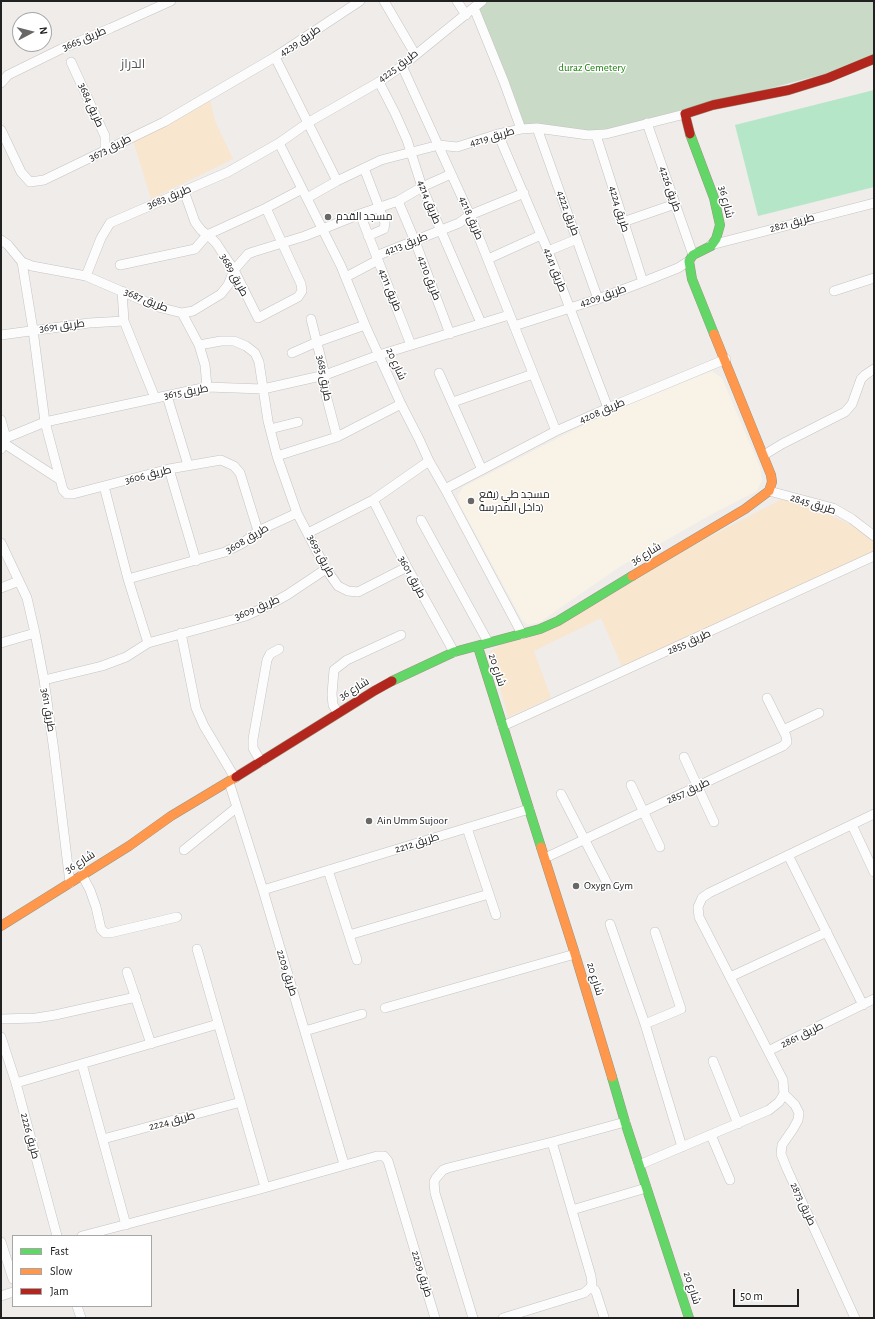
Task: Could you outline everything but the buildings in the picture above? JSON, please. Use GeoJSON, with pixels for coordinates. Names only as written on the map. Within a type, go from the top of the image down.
{"type":"FeatureCollection","features":[{"type":"Feature","properties":{"kind":"street","name":"طريق 3665"},"geometry":{"type":"LineString","coordinates":[[1,83],[8,75],[61,49],[171,1]]}},
{"type":"Feature","properties":{"kind":"street","name":"طريق 4239"},"geometry":{"type":"LineString","coordinates":[[238,78],[275,58],[360,1]]}},
{"type":"Feature","properties":{"kind":"street"},"geometry":{"type":"LineString","coordinates":[[384,1],[415,54]]}},
{"type":"Feature","properties":{"kind":"street"},"geometry":{"type":"LineString","coordinates":[[457,1],[466,15]]}},
{"type":"Feature","properties":{"kind":"street","name":"طريق 4225"},"geometry":{"type":"LineString","coordinates":[[279,143],[308,122],[379,82],[402,66],[482,1]]}},
{"type":"Feature","properties":{"kind":"street"},"geometry":{"type":"LineString","coordinates":[[474,8],[504,82],[520,129]]}},
{"type":"Feature","properties":{"kind":"street"},"geometry":{"type":"LineString","coordinates":[[275,58],[337,181]]}},
{"type":"Feature","properties":{"kind":"street"},"geometry":{"type":"LineString","coordinates":[[685,114],[714,106],[789,90],[828,78],[874,58]]}},
{"type":"Feature","properties":{"kind":"street","name":"طريق 3684"},"geometry":{"type":"LineString","coordinates":[[71,62],[105,136],[104,150]]}},
{"type":"Feature","properties":{"kind":"street","name":"طريق 4218"},"geometry":{"type":"LineString","coordinates":[[402,66],[470,215],[556,431]]}},
{"type":"Feature","properties":{"kind":"street","name":"طريق 3673"},"geometry":{"type":"LineString","coordinates":[[3,136],[21,172],[30,182],[44,180],[164,122],[238,78]]}},
{"type":"Feature","properties":{"kind":"street","name":"طريق 4214"},"geometry":{"type":"LineString","coordinates":[[379,82],[395,113],[422,187],[480,323]]}},
{"type":"Feature","properties":{"kind":"street","name":"طريق 4219"},"geometry":{"type":"LineString","coordinates":[[307,198],[337,181],[381,160],[439,145],[458,147],[498,134],[520,129],[537,128],[596,135],[614,133],[685,114]]}},
{"type":"Feature","properties":{"kind":"street","name":"شارع 36"},"geometry":{"type":"LineString","coordinates":[[685,114],[689,132],[714,198],[720,225],[716,239],[711,246]]}},
{"type":"Feature","properties":{"kind":"street","name":"طريق 4226"},"geometry":{"type":"LineString","coordinates":[[647,123],[675,204],[691,258]]}},
{"type":"Feature","properties":{"kind":"street","name":"طريق 4222"},"geometry":{"type":"LineString","coordinates":[[537,128],[598,298]]}},
{"type":"Feature","properties":{"kind":"street","name":"طريق 4241"},"geometry":{"type":"LineString","coordinates":[[498,134],[548,251],[608,408]]}},
{"type":"Feature","properties":{"kind":"street","name":"طريق 4224"},"geometry":{"type":"LineString","coordinates":[[596,135],[643,282]]}},
{"type":"Feature","properties":{"kind":"street","name":"شارع 20"},"geometry":{"type":"LineString","coordinates":[[279,143],[346,277],[365,325],[400,404],[522,634]]}},
{"type":"Feature","properties":{"kind":"street","name":"طريق 3683"},"geometry":{"type":"LineString","coordinates":[[86,276],[101,238],[110,223],[228,172],[279,143]]}},
{"type":"Feature","properties":{"kind":"street"},"geometry":{"type":"LineString","coordinates":[[364,168],[385,227],[384,229],[368,236]]}},
{"type":"Feature","properties":{"kind":"street","name":"طريق 3687"},"geometry":{"type":"LineString","coordinates":[[22,262],[32,266],[86,276],[158,307],[182,313],[193,311],[221,294],[228,285],[234,270],[248,254],[283,244],[398,200],[451,174]]}},
{"type":"Feature","properties":{"kind":"street"},"geometry":{"type":"LineString","coordinates":[[120,265],[195,249],[207,235],[266,208],[302,189]]}},
{"type":"Feature","properties":{"kind":"street","name":"طريق 3689"},"geometry":{"type":"LineString","coordinates":[[184,191],[195,222],[201,230],[216,243],[234,270],[258,318],[298,297],[302,291],[301,284],[283,244]]}},
{"type":"Feature","properties":{"kind":"street","name":"طريق 4213"},"geometry":{"type":"LineString","coordinates":[[346,277],[377,258],[440,230],[460,223],[470,215],[524,193]]}},
{"type":"Feature","properties":{"kind":"street","name":"طريق 4210"},"geometry":{"type":"LineString","coordinates":[[398,200],[450,334]]}},
{"type":"Feature","properties":{"kind":"street","name":"طريق 2821"},"geometry":{"type":"LineString","coordinates":[[711,246],[874,203]]}},
{"type":"Feature","properties":{"kind":"street"},"geometry":{"type":"LineString","coordinates":[[623,222],[675,204]]}},
{"type":"Feature","properties":{"kind":"street"},"geometry":{"type":"LineString","coordinates":[[266,208],[283,244]]}},
{"type":"Feature","properties":{"kind":"street","name":"طريق 4211"},"geometry":{"type":"LineString","coordinates":[[360,214],[411,345]]}},
{"type":"Feature","properties":{"kind":"street"},"geometry":{"type":"LineString","coordinates":[[488,259],[541,235]]}},
{"type":"Feature","properties":{"kind":"street"},"geometry":{"type":"LineString","coordinates":[[548,251],[577,239]]}},
{"type":"Feature","properties":{"kind":"street"},"geometry":{"type":"LineString","coordinates":[[1,240],[22,262]]}},
{"type":"Feature","properties":{"kind":"street"},"geometry":{"type":"LineString","coordinates":[[711,246],[691,258],[692,279],[764,455],[772,482],[769,491]]}},
{"type":"Feature","properties":{"kind":"street","name":"طريق 4209"},"geometry":{"type":"LineString","coordinates":[[514,326],[643,282],[678,268],[691,258]]}},
{"type":"Feature","properties":{"kind":"street","name":"طريق 3606"},"geometry":{"type":"LineString","coordinates":[[22,262],[33,330],[45,422],[63,490],[70,495],[169,469],[221,460],[234,466],[242,478],[258,531]]}},
{"type":"Feature","properties":{"kind":"street"},"geometry":{"type":"LineString","coordinates":[[834,291],[874,278]]}},
{"type":"Feature","properties":{"kind":"street"},"geometry":{"type":"LineString","coordinates":[[122,291],[124,321],[155,398]]}},
{"type":"Feature","properties":{"kind":"street"},"geometry":{"type":"LineString","coordinates":[[182,313],[199,345],[205,365],[206,387]]}},
{"type":"Feature","properties":{"kind":"street"},"geometry":{"type":"LineString","coordinates":[[378,355],[510,315]]}},
{"type":"Feature","properties":{"kind":"street","name":"طريق 3685"},"geometry":{"type":"LineString","coordinates":[[311,319],[325,375],[325,391],[337,437]]}},
{"type":"Feature","properties":{"kind":"street","name":"طريق 3691"},"geometry":{"type":"LineString","coordinates":[[1,335],[89,323],[124,321]]}},
{"type":"Feature","properties":{"kind":"street"},"geometry":{"type":"LineString","coordinates":[[292,353],[317,342],[365,325]]}},
{"type":"Feature","properties":{"kind":"street"},"geometry":{"type":"LineString","coordinates":[[199,345],[221,341],[234,341],[246,346],[255,353],[259,362],[263,389]]}},
{"type":"Feature","properties":{"kind":"street","name":"طريق 3615"},"geometry":{"type":"LineString","coordinates":[[4,444],[45,422],[206,387],[263,389],[325,375],[378,355]]}},
{"type":"Feature","properties":{"kind":"street","name":"طريق 4208"},"geometry":{"type":"LineString","coordinates":[[445,489],[556,431],[726,360]]}},
{"type":"Feature","properties":{"kind":"street"},"geometry":{"type":"LineString","coordinates":[[764,455],[782,444],[845,412],[852,404],[861,379],[865,374],[874,369]]}},
{"type":"Feature","properties":{"kind":"street"},"geometry":{"type":"LineString","coordinates":[[439,373],[482,470]]}},
{"type":"Feature","properties":{"kind":"street"},"geometry":{"type":"LineString","coordinates":[[453,402],[533,374]]}},
{"type":"Feature","properties":{"kind":"street","name":"طريق 3693"},"geometry":{"type":"LineString","coordinates":[[263,389],[268,421],[277,456],[297,513],[326,569],[338,586],[348,591],[358,592],[406,567]]}},
{"type":"Feature","properties":{"kind":"street"},"geometry":{"type":"LineString","coordinates":[[167,396],[188,465]]}},
{"type":"Feature","properties":{"kind":"street"},"geometry":{"type":"LineString","coordinates":[[277,456],[337,437],[400,404]]}},
{"type":"Feature","properties":{"kind":"street"},"geometry":{"type":"LineString","coordinates":[[1,420],[4,444],[59,479]]}},
{"type":"Feature","properties":{"kind":"street"},"geometry":{"type":"LineString","coordinates":[[270,429],[298,422]]}},
{"type":"Feature","properties":{"kind":"street"},"geometry":{"type":"LineString","coordinates":[[308,532],[373,500],[429,461]]}},
{"type":"Feature","properties":{"kind":"street"},"geometry":{"type":"LineString","coordinates":[[169,469],[196,561]]}},
{"type":"Feature","properties":{"kind":"street"},"geometry":{"type":"LineString","coordinates":[[104,486],[128,579],[148,643]]}},
{"type":"Feature","properties":{"kind":"street","name":"شارع 36"},"geometry":{"type":"LineString","coordinates":[[1,926],[129,846],[171,816],[232,780],[338,713],[403,675],[454,652],[478,647],[488,642],[540,629],[558,621],[745,509],[769,491]]}},
{"type":"Feature","properties":{"kind":"street","name":"طريق 2845"},"geometry":{"type":"LineString","coordinates":[[769,491],[833,508],[852,519],[874,535]]}},
{"type":"Feature","properties":{"kind":"street","name":"طريق 3601"},"geometry":{"type":"LineString","coordinates":[[373,500],[406,567],[454,652]]}},
{"type":"Feature","properties":{"kind":"street","name":"طريق 3608"},"geometry":{"type":"LineString","coordinates":[[128,579],[231,550],[258,531],[297,513]]}},
{"type":"Feature","properties":{"kind":"street"},"geometry":{"type":"LineString","coordinates":[[421,520],[488,642]]}},
{"type":"Feature","properties":{"kind":"street","name":"طريق 3611"},"geometry":{"type":"LineString","coordinates":[[1,543],[27,598],[35,633],[44,680],[54,751],[70,883]]}},
{"type":"Feature","properties":{"kind":"street","name":"طريق 2855"},"geometry":{"type":"LineString","coordinates":[[503,726],[874,556]]}},
{"type":"Feature","properties":{"kind":"street","name":"طريق 3609"},"geometry":{"type":"LineString","coordinates":[[44,680],[102,666],[126,657],[148,643],[246,616],[287,595],[326,569]]}},
{"type":"Feature","properties":{"kind":"street"},"geometry":{"type":"LineString","coordinates":[[1,588],[19,581]]}},
{"type":"Feature","properties":{"kind":"street"},"geometry":{"type":"LineString","coordinates":[[1,643],[35,633]]}},
{"type":"Feature","properties":{"kind":"street"},"geometry":{"type":"LineString","coordinates":[[181,633],[196,708],[232,780]]}},
{"type":"Feature","properties":{"kind":"street"},"geometry":{"type":"LineString","coordinates":[[338,713],[333,705],[332,694],[334,670],[347,660],[401,636]]}},
{"type":"Feature","properties":{"kind":"street","name":"شارع 20"},"geometry":{"type":"LineString","coordinates":[[478,647],[575,954],[624,1122],[689,1318]]}},
{"type":"Feature","properties":{"kind":"street"},"geometry":{"type":"LineString","coordinates":[[261,762],[253,748],[253,739],[267,660],[270,654],[279,649]]}},
{"type":"Feature","properties":{"kind":"street"},"geometry":{"type":"LineString","coordinates":[[767,698],[783,730],[819,713]]}},
{"type":"Feature","properties":{"kind":"street","name":"طريق 2857"},"geometry":{"type":"LineString","coordinates":[[544,858],[783,746],[787,742],[783,730]]}},
{"type":"Feature","properties":{"kind":"street"},"geometry":{"type":"LineString","coordinates":[[684,757],[714,822]]}},
{"type":"Feature","properties":{"kind":"street","name":"طريق 2209"},"geometry":{"type":"LineString","coordinates":[[232,780],[236,808],[263,890],[344,1164]]}},
{"type":"Feature","properties":{"kind":"street"},"geometry":{"type":"LineString","coordinates":[[631,785],[660,846]]}},
{"type":"Feature","properties":{"kind":"street"},"geometry":{"type":"LineString","coordinates":[[561,794],[608,885]]}},
{"type":"Feature","properties":{"kind":"street"},"geometry":{"type":"LineString","coordinates":[[184,850],[236,808]]}},
{"type":"Feature","properties":{"kind":"street","name":"طريق 2212"},"geometry":{"type":"LineString","coordinates":[[263,890],[529,809]]}},
{"type":"Feature","properties":{"kind":"street"},"geometry":{"type":"LineString","coordinates":[[768,1051],[699,917],[699,903],[702,898],[709,893],[874,814]]}},
{"type":"Feature","properties":{"kind":"street"},"geometry":{"type":"LineString","coordinates":[[852,825],[874,872]]}},
{"type":"Feature","properties":{"kind":"street"},"geometry":{"type":"LineString","coordinates":[[467,828],[496,915]]}},
{"type":"Feature","properties":{"kind":"street"},"geometry":{"type":"LineString","coordinates":[[788,855],[863,1005]]}},
{"type":"Feature","properties":{"kind":"street"},"geometry":{"type":"LineString","coordinates":[[328,870],[357,960]]}},
{"type":"Feature","properties":{"kind":"street"},"geometry":{"type":"LineString","coordinates":[[82,875],[92,894],[101,929],[105,933],[177,917]]}},
{"type":"Feature","properties":{"kind":"street"},"geometry":{"type":"LineString","coordinates":[[349,935],[489,894]]}},
{"type":"Feature","properties":{"kind":"street"},"geometry":{"type":"LineString","coordinates":[[610,924],[645,1024],[682,1147]]}},
{"type":"Feature","properties":{"kind":"street"},"geometry":{"type":"LineString","coordinates":[[645,1024],[681,1009],[655,932]]}},
{"type":"Feature","properties":{"kind":"street"},"geometry":{"type":"LineString","coordinates":[[730,977],[827,932]]}},
{"type":"Feature","properties":{"kind":"street"},"geometry":{"type":"LineString","coordinates":[[197,949],[265,1187]]}},
{"type":"Feature","properties":{"kind":"street"},"geometry":{"type":"LineString","coordinates":[[385,1008],[575,954]]}},
{"type":"Feature","properties":{"kind":"street"},"geometry":{"type":"LineString","coordinates":[[127,972],[151,1044]]}},
{"type":"Feature","properties":{"kind":"street"},"geometry":{"type":"LineString","coordinates":[[1,1019],[36,1018],[56,1015],[136,997]]}},
{"type":"Feature","properties":{"kind":"street","name":"طريق 2861"},"geometry":{"type":"LineString","coordinates":[[784,1094],[783,1080],[768,1051],[874,1000]]}},
{"type":"Feature","properties":{"kind":"street"},"geometry":{"type":"LineString","coordinates":[[305,1031],[362,1014]]}},
{"type":"Feature","properties":{"kind":"street"},"geometry":{"type":"LineString","coordinates":[[16,1083],[218,1024]]}},
{"type":"Feature","properties":{"kind":"street","name":"طريق 2226"},"geometry":{"type":"LineString","coordinates":[[2,1042],[16,1083],[57,1235]]}},
{"type":"Feature","properties":{"kind":"street"},"geometry":{"type":"LineString","coordinates":[[713,1061],[738,1124]]}},
{"type":"Feature","properties":{"kind":"street"},"geometry":{"type":"LineString","coordinates":[[82,1064],[126,1225]]}},
{"type":"Feature","properties":{"kind":"street"},"geometry":{"type":"LineString","coordinates":[[639,1165],[769,1110],[779,1102],[784,1094]]}},
{"type":"Feature","properties":{"kind":"street","name":"طريق 2873"},"geometry":{"type":"LineString","coordinates":[[784,1094],[795,1105],[799,1113],[794,1129],[782,1145],[781,1154],[786,1170],[855,1318]]}},
{"type":"Feature","properties":{"kind":"street","name":"طريق 2224"},"geometry":{"type":"LineString","coordinates":[[103,1139],[241,1102]]}},
{"type":"Feature","properties":{"kind":"street"},"geometry":{"type":"LineString","coordinates":[[473,1318],[435,1193],[434,1182],[436,1178],[443,1170],[448,1168],[624,1122]]}},
{"type":"Feature","properties":{"kind":"street"},"geometry":{"type":"LineString","coordinates":[[711,1135],[730,1180]]}},
{"type":"Feature","properties":{"kind":"street"},"geometry":{"type":"LineString","coordinates":[[503,1318],[581,1295],[588,1291],[592,1284],[591,1276],[552,1142]]}},
{"type":"Feature","properties":{"kind":"street","name":"طريق 2209"},"geometry":{"type":"LineString","coordinates":[[86,1235],[265,1187],[344,1164],[377,1156],[384,1156],[388,1161],[434,1318]]}},
{"type":"Feature","properties":{"kind":"street"},"geometry":{"type":"LineString","coordinates":[[572,1210],[646,1188]]}},
{"type":"Feature","properties":{"kind":"street"},"geometry":{"type":"LineString","coordinates":[[1,1242],[12,1276]]}},
{"type":"Feature","properties":{"kind":"street"},"geometry":{"type":"LineString","coordinates":[[590,1288],[596,1292],[604,1317]]}},
{"type":"Feature","properties":{"kind":"street"},"geometry":{"type":"LineString","coordinates":[[1,1296],[12,1292]]}},
{"type":"Feature","properties":{"kind":"street"},"geometry":{"type":"LineString","coordinates":[[77,1307],[81,1318]]}},
{"type":"Feature","properties":{"kind":"shaded area"},"geometry":{"type":"Polygon","coordinates":[[[712,371],[722,378],[760,467],[762,480],[757,491],[714,513],[621,566],[540,622],[528,625],[522,620],[459,503],[458,495],[463,487],[601,416],[712,371]]]}},
{"type":"Feature","properties":{"kind":"sand"},"geometry":{"type":"Polygon","coordinates":[[[210,100],[215,121],[233,159],[151,199],[133,140],[210,100]]]}},
{"type":"Feature","properties":{"kind":"sand"},"geometry":{"type":"Polygon","coordinates":[[[788,496],[873,535],[874,551],[624,671],[601,618],[534,651],[551,698],[508,717],[490,651],[788,496]]]}},
{"type":"Feature","properties":{"kind":"green space","name":"duraz Cemetery"},"geometry":{"type":"Polygon","coordinates":[[[482,1],[874,1],[874,57],[865,63],[596,135],[521,129],[474,8],[482,1]]]}},
{"type":"Feature","properties":{"kind":"green space"},"geometry":{"type":"Polygon","coordinates":[[[874,90],[874,187],[758,216],[735,125],[874,90]]]}},
{"type":"Feature","properties":{"kind":"traffic: fast"},"geometry":{"type":"LineString","coordinates":[[690,134],[714,198],[720,225],[716,239],[711,246],[693,255],[689,261],[692,279],[714,334]]}},
{"type":"Feature","properties":{"kind":"traffic: fast"},"geometry":{"type":"LineString","coordinates":[[392,681],[454,652],[540,629],[558,621],[632,576]]}},
{"type":"Feature","properties":{"kind":"traffic: fast"},"geometry":{"type":"LineString","coordinates":[[478,647],[541,847]]}},
{"type":"Feature","properties":{"kind":"traffic: fast"},"geometry":{"type":"LineString","coordinates":[[612,1077],[625,1122],[689,1318]]}},
{"type":"Feature","properties":{"kind":"traffic: slow"},"geometry":{"type":"LineString","coordinates":[[632,576],[745,509],[769,491],[772,482],[771,475],[714,334]]}},
{"type":"Feature","properties":{"kind":"traffic: slow"},"geometry":{"type":"LineString","coordinates":[[1,926],[129,846],[171,816],[236,777]]}},
{"type":"Feature","properties":{"kind":"traffic: slow"},"geometry":{"type":"LineString","coordinates":[[541,847],[612,1077]]}},
{"type":"Feature","properties":{"kind":"traffic: jam"},"geometry":{"type":"LineString","coordinates":[[690,134],[685,114],[713,105],[789,90],[828,78],[874,59]]}},
{"type":"Feature","properties":{"kind":"traffic: jam"},"geometry":{"type":"LineString","coordinates":[[236,777],[392,681]]}},
{"type":"Feature","properties":{"kind":"place","name":"مسجد القدم"},"geometry":{"type":"Point","coordinates":[328,217]}},
{"type":"Feature","properties":{"kind":"place","name":"مسجد طي (يقع داخل المدرسة)"},"geometry":{"type":"Point","coordinates":[471,501]}},
{"type":"Feature","properties":{"kind":"place","name":"Ain Umm Sujoor"},"geometry":{"type":"Point","coordinates":[369,821]}},
{"type":"Feature","properties":{"kind":"place","name":"Oxygn Gym"},"geometry":{"type":"Point","coordinates":[576,886]}},
{"type":"Feature","properties":{"kind":"district","name":"الدراز"},"geometry":{"type":"Point","coordinates":[133,64]}}]}
